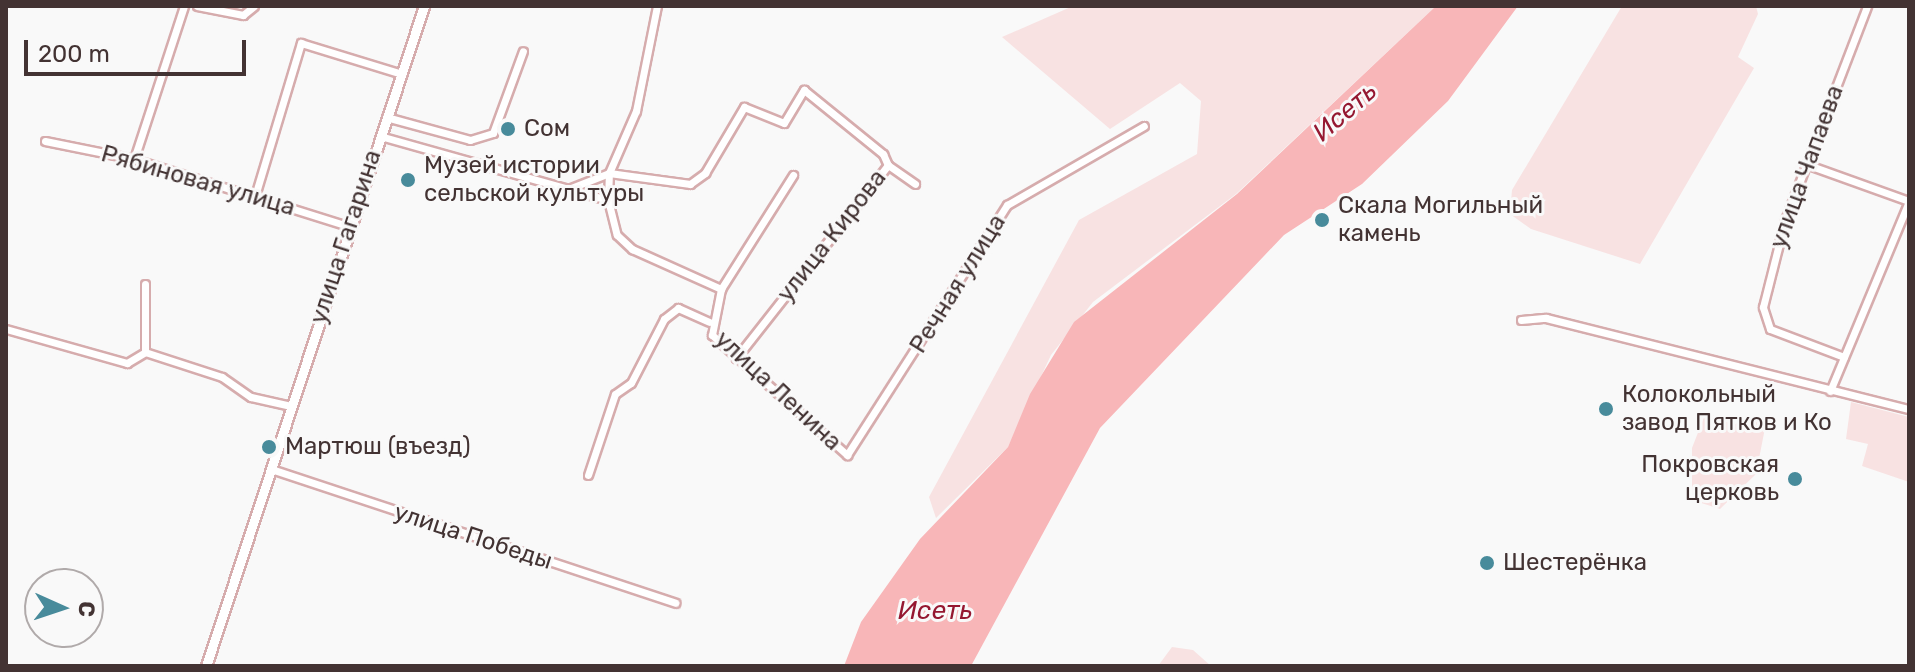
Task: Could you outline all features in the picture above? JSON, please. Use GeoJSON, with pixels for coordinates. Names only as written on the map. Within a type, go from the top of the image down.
{"type":"FeatureCollection","features":[{"type":"Feature","properties":{"kind":"main road","name":"улица Гагарина"},"geometry":{"type":"LineString","coordinates":[[206,666],[348,226],[424,6]]}},
{"type":"Feature","properties":{"kind":"street"},"geometry":{"type":"LineString","coordinates":[[134,159],[184,6]]}},
{"type":"Feature","properties":{"kind":"street"},"geometry":{"type":"LineString","coordinates":[[197,6],[243,15],[254,6]]}},
{"type":"Feature","properties":{"kind":"street"},"geometry":{"type":"LineString","coordinates":[[657,6],[636,111],[609,173],[608,200],[617,235],[632,249],[721,289],[793,175]]}},
{"type":"Feature","properties":{"kind":"street","name":"улица Чапаева"},"geometry":{"type":"LineString","coordinates":[[1844,357],[1770,329],[1763,319],[1771,270],[1867,6]]}},
{"type":"Feature","properties":{"kind":"street"},"geometry":{"type":"LineString","coordinates":[[255,196],[301,43],[402,74]]}},
{"type":"Feature","properties":{"kind":"street"},"geometry":{"type":"LineString","coordinates":[[386,117],[470,140],[493,133],[523,51]]}},
{"type":"Feature","properties":{"kind":"street","name":"улица Кирова"},"geometry":{"type":"LineString","coordinates":[[609,173],[690,184],[705,173],[744,107],[784,123],[804,90],[888,165],[736,358]]}},
{"type":"Feature","properties":{"kind":"street","name":"Речная улица"},"geometry":{"type":"LineString","coordinates":[[847,455],[1007,205],[1144,126]]}},
{"type":"Feature","properties":{"kind":"street"},"geometry":{"type":"LineString","coordinates":[[380,136],[608,200]]}},
{"type":"Feature","properties":{"kind":"street","name":"Рябиновая улица"},"geometry":{"type":"LineString","coordinates":[[45,141],[134,159],[348,226]]}},
{"type":"Feature","properties":{"kind":"street"},"geometry":{"type":"LineString","coordinates":[[888,165],[915,184]]}},
{"type":"Feature","properties":{"kind":"street"},"geometry":{"type":"LineString","coordinates":[[1811,166],[1909,201],[1830,391]]}},
{"type":"Feature","properties":{"kind":"street"},"geometry":{"type":"LineString","coordinates":[[571,188],[609,173]]}},
{"type":"Feature","properties":{"kind":"street"},"geometry":{"type":"LineString","coordinates":[[145,284],[145,352]]}},
{"type":"Feature","properties":{"kind":"street","name":"улица Ленина"},"geometry":{"type":"LineString","coordinates":[[721,289],[709,322],[736,358],[847,455]]}},
{"type":"Feature","properties":{"kind":"street"},"geometry":{"type":"LineString","coordinates":[[588,475],[615,394],[631,383],[664,319],[678,308],[709,322]]}},
{"type":"Feature","properties":{"kind":"street"},"geometry":{"type":"LineString","coordinates":[[1521,320],[1546,318],[1909,409]]}},
{"type":"Feature","properties":{"kind":"street"},"geometry":{"type":"LineString","coordinates":[[6,329],[127,363],[145,352],[222,377],[251,397],[291,406]]}},
{"type":"Feature","properties":{"kind":"street","name":"улица Победы"},"geometry":{"type":"LineString","coordinates":[[271,469],[675,603]]}},
{"type":"Feature","properties":{"kind":"shaded area"},"geometry":{"type":"Polygon","coordinates":[[[1073,6],[1436,6],[1236,194],[1093,302],[1051,355],[1008,447],[936,518],[929,497],[1079,220],[1197,154],[1201,101],[1180,83],[1110,129],[1002,37],[1073,6]]]}},
{"type":"Feature","properties":{"kind":"shaded area"},"geometry":{"type":"Polygon","coordinates":[[[1622,6],[1756,6],[1758,14],[1738,57],[1754,68],[1640,264],[1531,229],[1510,214],[1512,190],[1622,6]]]}},
{"type":"Feature","properties":{"kind":"shaded area"},"geometry":{"type":"Polygon","coordinates":[[[1851,402],[1909,417],[1909,482],[1862,466],[1868,444],[1846,439],[1851,402]]]}},
{"type":"Feature","properties":{"kind":"shaded area"},"geometry":{"type":"Polygon","coordinates":[[[1706,412],[1733,425],[1748,418],[1766,423],[1756,474],[1720,509],[1692,500],[1692,448],[1706,412]]]}},
{"type":"Feature","properties":{"kind":"shaded area"},"geometry":{"type":"Polygon","coordinates":[[[1172,647],[1193,650],[1211,666],[1158,666],[1172,647]]]}},
{"type":"Feature","properties":{"kind":"water","name":"Исеть"},"geometry":{"type":"Polygon","coordinates":[[[1436,6],[1518,6],[1448,101],[1362,184],[1284,235],[1100,428],[971,666],[844,666],[861,622],[920,539],[1008,447],[1030,394],[1074,322],[1237,194],[1436,6]]]}},
{"type":"Feature","properties":{"kind":"place","name":"Сом"},"geometry":{"type":"Point","coordinates":[508,129]}},
{"type":"Feature","properties":{"kind":"place","name":"Музей истории сельской культуры"},"geometry":{"type":"Point","coordinates":[408,180]}},
{"type":"Feature","properties":{"kind":"place","name":"Скала Могильный камень"},"geometry":{"type":"Point","coordinates":[1322,220]}},
{"type":"Feature","properties":{"kind":"place","name":"Колокольный завод Пятков и Ко"},"geometry":{"type":"Point","coordinates":[1606,409]}},
{"type":"Feature","properties":{"kind":"place","name":"Мартюш (въезд)"},"geometry":{"type":"Point","coordinates":[269,447]}},
{"type":"Feature","properties":{"kind":"place","name":"Покровская церковь"},"geometry":{"type":"Point","coordinates":[1795,479]}},
{"type":"Feature","properties":{"kind":"place","name":"Шестерёнка"},"geometry":{"type":"Point","coordinates":[1487,563]}}]}
